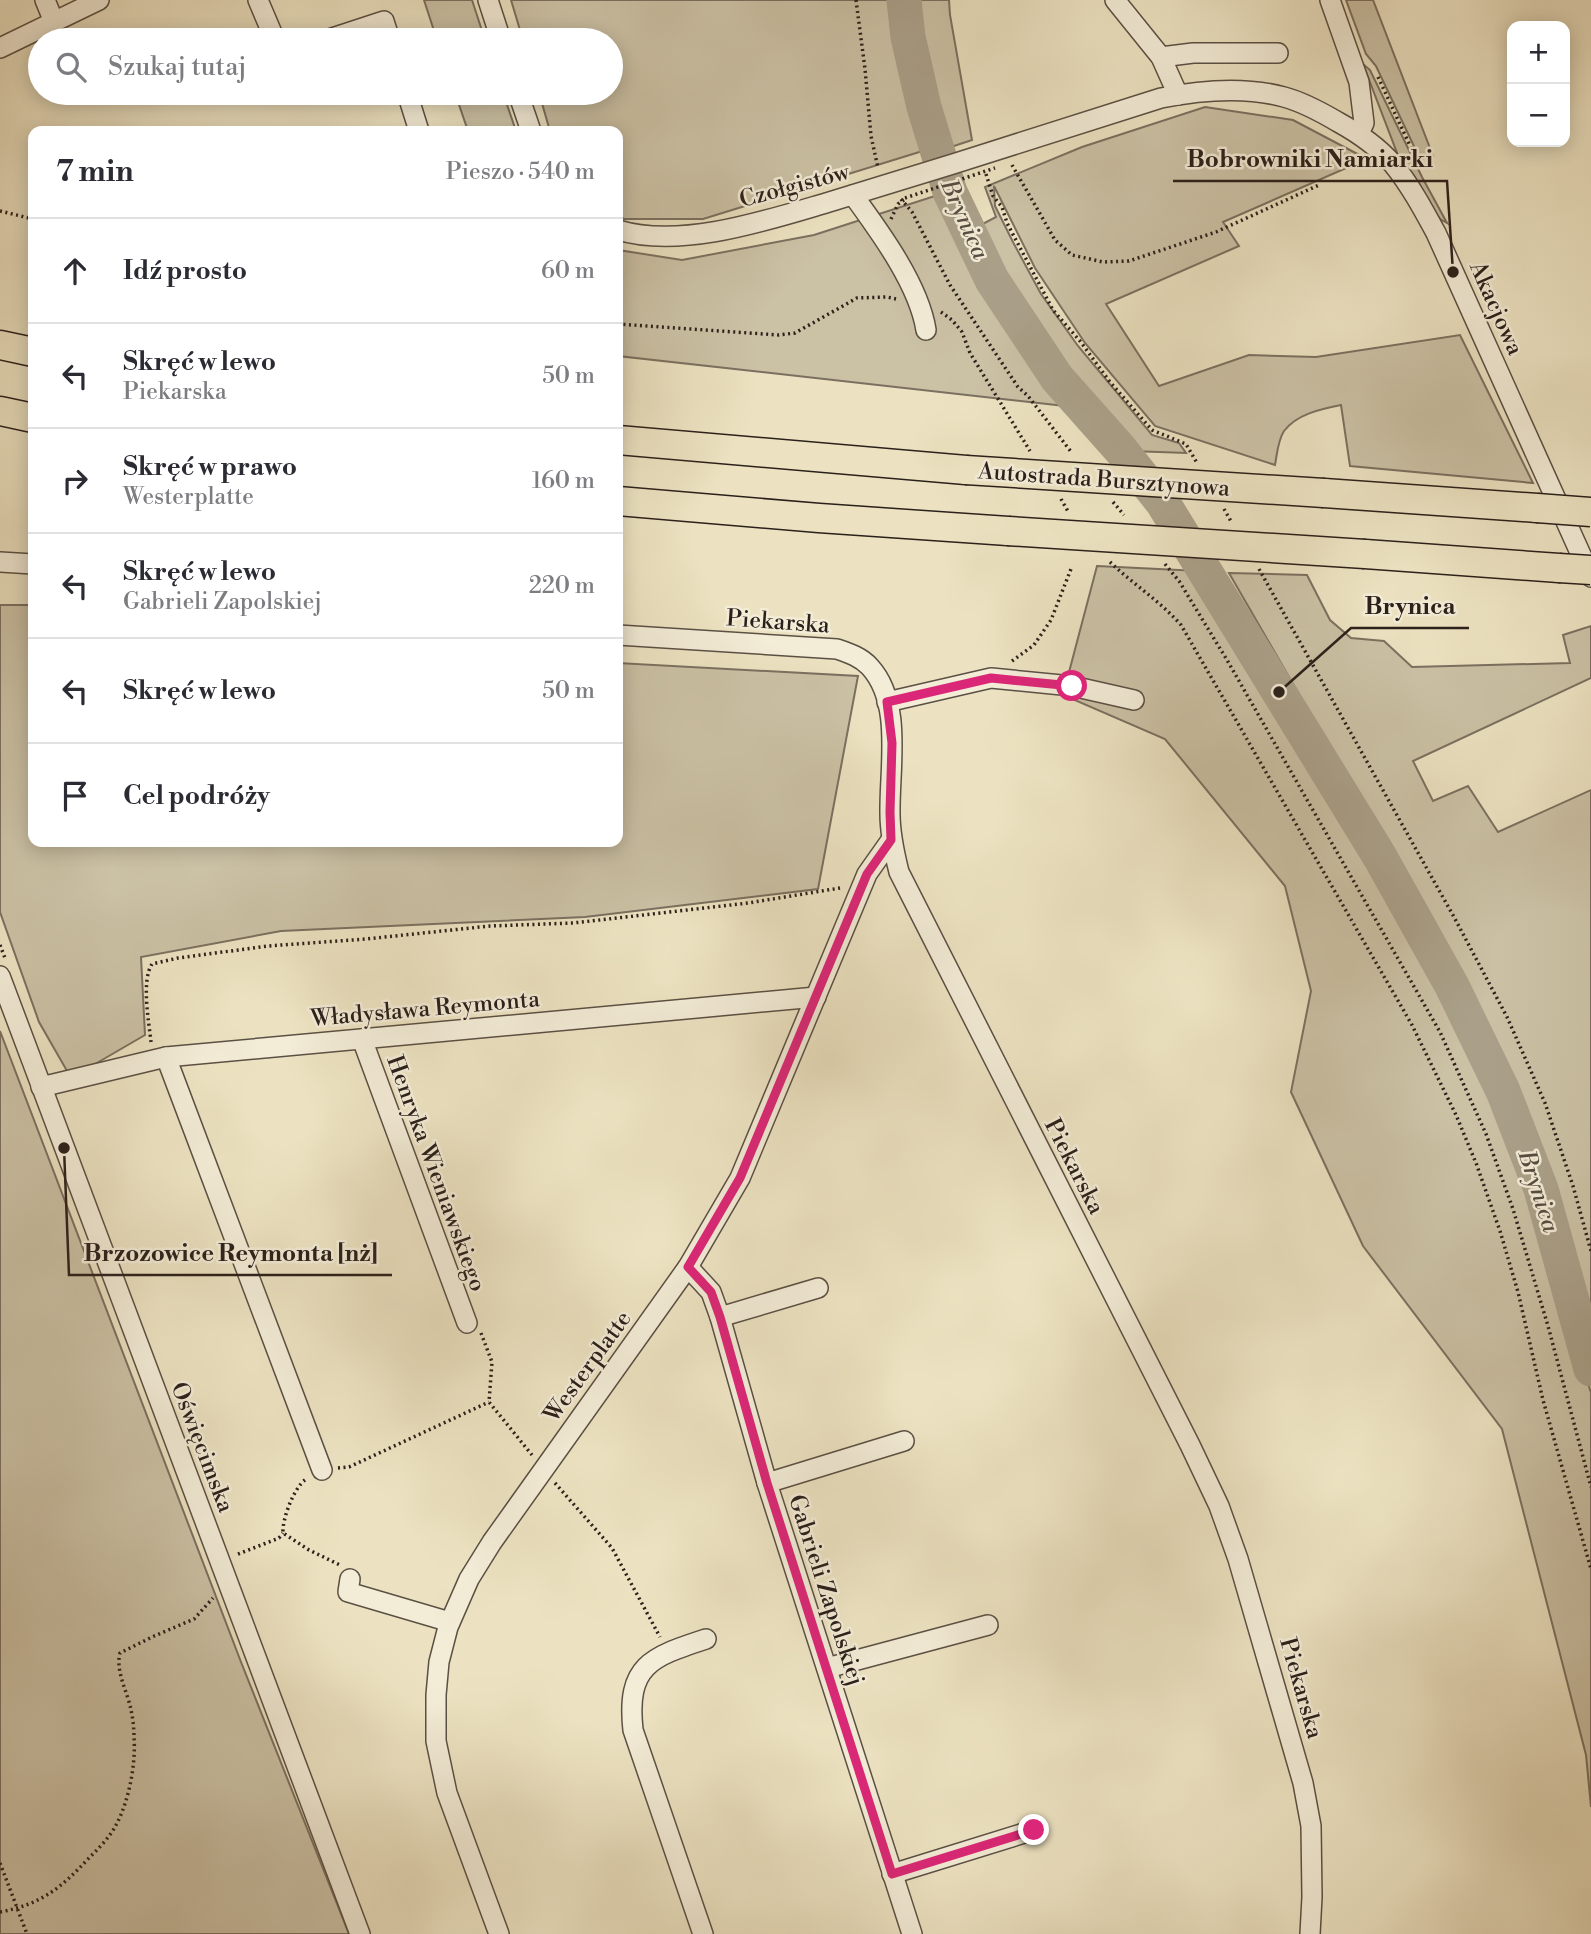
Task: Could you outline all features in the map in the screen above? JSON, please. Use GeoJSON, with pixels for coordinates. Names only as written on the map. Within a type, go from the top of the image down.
{"type":"FeatureCollection","features":[{"type":"Feature","properties":{"kind":"highway"},"geometry":{"type":"LineString","coordinates":[[0,345],[28,351]]}},
{"type":"Feature","properties":{"kind":"highway"},"geometry":{"type":"LineString","coordinates":[[0,411],[28,417]]}},
{"type":"Feature","properties":{"kind":"highway","name":"Autostrada Bursztynowa"},"geometry":{"type":"LineString","coordinates":[[623,440],[966,470],[1591,512]]}},
{"type":"Feature","properties":{"kind":"highway"},"geometry":{"type":"LineString","coordinates":[[623,501],[1008,531],[1591,570]]}},
{"type":"Feature","properties":{"kind":"street"},"geometry":{"type":"LineString","coordinates":[[45,0],[54,22]]}},
{"type":"Feature","properties":{"kind":"street"},"geometry":{"type":"LineString","coordinates":[[42,28],[99,0]]}},
{"type":"Feature","properties":{"kind":"street"},"geometry":{"type":"LineString","coordinates":[[258,0],[270,28]]}},
{"type":"Feature","properties":{"kind":"street"},"geometry":{"type":"LineString","coordinates":[[488,0],[497,28]]}},
{"type":"Feature","properties":{"kind":"street"},"geometry":{"type":"LineString","coordinates":[[1115,0],[1161,57],[1178,95]]}},
{"type":"Feature","properties":{"kind":"street"},"geometry":{"type":"LineString","coordinates":[[1330,0],[1359,82],[1364,123],[1359,134]]}},
{"type":"Feature","properties":{"kind":"street"},"geometry":{"type":"LineString","coordinates":[[363,28],[384,21],[386,28]]}},
{"type":"Feature","properties":{"kind":"street"},"geometry":{"type":"LineString","coordinates":[[0,48],[28,35]]}},
{"type":"Feature","properties":{"kind":"street"},"geometry":{"type":"LineString","coordinates":[[1161,57],[1193,53],[1278,53]]}},
{"type":"Feature","properties":{"kind":"street","name":"Akacjowa"},"geometry":{"type":"LineString","coordinates":[[979,156],[1009,156],[1161,98],[1222,90],[1254,91],[1286,97],[1315,109],[1359,134],[1392,163],[1415,195],[1436,233],[1591,577]]}},
{"type":"Feature","properties":{"kind":"street"},"geometry":{"type":"LineString","coordinates":[[411,105],[417,126]]}},
{"type":"Feature","properties":{"kind":"street"},"geometry":{"type":"LineString","coordinates":[[522,105],[529,126]]}},
{"type":"Feature","properties":{"kind":"street","name":"Czołgistów"},"geometry":{"type":"LineString","coordinates":[[623,231],[647,236],[669,236],[770,220],[979,156]]}},
{"type":"Feature","properties":{"kind":"street"},"geometry":{"type":"LineString","coordinates":[[853,195],[884,239],[920,304],[926,330]]}},
{"type":"Feature","properties":{"kind":"street"},"geometry":{"type":"LineString","coordinates":[[0,562],[28,564]]}},
{"type":"Feature","properties":{"kind":"street","name":"Piekarska"},"geometry":{"type":"LineString","coordinates":[[623,635],[837,649],[854,655],[870,667],[881,684],[887,702],[892,743],[891,840],[899,872],[1219,1506],[1246,1586],[1303,1783],[1311,1826],[1310,1934]]}},
{"type":"Feature","properties":{"kind":"street"},"geometry":{"type":"LineString","coordinates":[[887,702],[991,678],[1072,686],[1134,700]]}},
{"type":"Feature","properties":{"kind":"street","name":"Westerplatte"},"geometry":{"type":"LineString","coordinates":[[499,1934],[447,1793],[436,1741],[439,1662],[450,1622],[469,1579],[492,1542],[688,1267],[740,1178],[867,874],[891,840]]}},
{"type":"Feature","properties":{"kind":"street","name":"Oświęcimska"},"geometry":{"type":"LineString","coordinates":[[0,976],[360,1934]]}},
{"type":"Feature","properties":{"kind":"street","name":"Władysława Reymonta"},"geometry":{"type":"LineString","coordinates":[[41,1087],[159,1058],[816,997]]}},
{"type":"Feature","properties":{"kind":"street","name":"Henryka Wieniawskiego"},"geometry":{"type":"LineString","coordinates":[[362,1039],[467,1323]]}},
{"type":"Feature","properties":{"kind":"street"},"geometry":{"type":"LineString","coordinates":[[159,1058],[322,1470]]}},
{"type":"Feature","properties":{"kind":"street","name":"Gabrieli Zapolskiej"},"geometry":{"type":"LineString","coordinates":[[688,1267],[711,1292],[720,1317],[767,1483],[912,1934]]}},
{"type":"Feature","properties":{"kind":"street"},"geometry":{"type":"LineString","coordinates":[[720,1317],[818,1288]]}},
{"type":"Feature","properties":{"kind":"street"},"geometry":{"type":"LineString","coordinates":[[767,1483],[904,1441]]}},
{"type":"Feature","properties":{"kind":"street"},"geometry":{"type":"LineString","coordinates":[[350,1579],[348,1592],[450,1622]]}},
{"type":"Feature","properties":{"kind":"street"},"geometry":{"type":"LineString","coordinates":[[827,1668],[988,1625]]}},
{"type":"Feature","properties":{"kind":"street"},"geometry":{"type":"LineString","coordinates":[[703,1934],[633,1730],[631,1712],[632,1693],[644,1668],[658,1657],[706,1639]]}},
{"type":"Feature","properties":{"kind":"street"},"geometry":{"type":"LineString","coordinates":[[892,1874],[1034,1830]]}},
{"type":"Feature","properties":{"kind":"path"},"geometry":{"type":"LineString","coordinates":[[856,0],[871,136],[878,170],[912,212],[950,285],[1018,387],[1075,456]]}},
{"type":"Feature","properties":{"kind":"path"},"geometry":{"type":"LineString","coordinates":[[979,156],[993,196],[1002,207],[1007,223],[1053,310],[1152,430],[1186,444],[1200,468]]}},
{"type":"Feature","properties":{"kind":"path"},"geometry":{"type":"LineString","coordinates":[[1009,156],[1055,240],[1072,254],[1103,262],[1129,261],[1216,232],[1319,185]]}},
{"type":"Feature","properties":{"kind":"path"},"geometry":{"type":"LineString","coordinates":[[905,198],[995,168]]}},
{"type":"Feature","properties":{"kind":"path"},"geometry":{"type":"LineString","coordinates":[[0,211],[28,218]]}},
{"type":"Feature","properties":{"kind":"path"},"geometry":{"type":"LineString","coordinates":[[623,324],[779,335],[795,333],[858,298],[887,297],[920,304],[938,310],[962,332],[970,353],[1033,455]]}},
{"type":"Feature","properties":{"kind":"path"},"geometry":{"type":"LineString","coordinates":[[1060,497],[1073,519]]}},
{"type":"Feature","properties":{"kind":"path"},"geometry":{"type":"LineString","coordinates":[[1110,498],[1127,519]]}},
{"type":"Feature","properties":{"kind":"path"},"geometry":{"type":"LineString","coordinates":[[1221,504],[1235,528]]}},
{"type":"Feature","properties":{"kind":"path"},"geometry":{"type":"LineString","coordinates":[[1106,558],[1170,612],[1181,625],[1412,1025],[1456,1115],[1500,1231],[1518,1292],[1543,1399],[1591,1569]]}},
{"type":"Feature","properties":{"kind":"path"},"geometry":{"type":"LineString","coordinates":[[1162,560],[1179,581],[1227,660],[1440,1032],[1486,1134],[1513,1209],[1548,1325],[1591,1487]]}},
{"type":"Feature","properties":{"kind":"path"},"geometry":{"type":"LineString","coordinates":[[1255,564],[1454,917],[1507,1017],[1545,1103],[1573,1186],[1591,1251]]}},
{"type":"Feature","properties":{"kind":"path"},"geometry":{"type":"LineString","coordinates":[[991,678],[1034,645],[1051,620],[1071,569]]}},
{"type":"Feature","properties":{"kind":"path"},"geometry":{"type":"LineString","coordinates":[[159,1058],[147,1007],[147,971],[152,964],[268,946],[490,926],[573,923],[748,903],[863,884]]}},
{"type":"Feature","properties":{"kind":"path"},"geometry":{"type":"LineString","coordinates":[[467,1323],[476,1320],[492,1362],[489,1402],[543,1470],[612,1548],[669,1652]]}},
{"type":"Feature","properties":{"kind":"path"},"geometry":{"type":"LineString","coordinates":[[212,1539],[226,1544],[237,1554],[279,1538],[298,1485],[322,1470],[349,1467],[489,1402]]}},
{"type":"Feature","properties":{"kind":"path"},"geometry":{"type":"LineString","coordinates":[[283,1533],[309,1550],[348,1568],[350,1579]]}},
{"type":"Feature","properties":{"kind":"path"},"geometry":{"type":"LineString","coordinates":[[0,1912],[18,1908],[58,1888],[74,1875],[116,1825],[134,1762],[135,1738],[132,1711],[119,1665],[120,1653],[194,1619],[214,1596]]}},
{"type":"Feature","properties":{"kind":"path"},"geometry":{"type":"LineString","coordinates":[[0,1863],[27,1934]]}},
{"type":"Feature","properties":{"kind":"shaded area"},"geometry":{"type":"Polygon","coordinates":[[[424,0],[472,0],[481,28],[433,28],[424,0]]]}},
{"type":"Feature","properties":{"kind":"shaded area"},"geometry":{"type":"Polygon","coordinates":[[[511,0],[897,0],[899,40],[929,149],[703,219],[624,219],[623,126],[549,126],[542,105],[623,105],[623,28],[519,28],[511,0]]]}},
{"type":"Feature","properties":{"kind":"shaded area"},"geometry":{"type":"Polygon","coordinates":[[[915,0],[949,0],[972,140],[948,148],[915,0]]]}},
{"type":"Feature","properties":{"kind":"shaded area"},"geometry":{"type":"Polygon","coordinates":[[[1346,0],[1373,0],[1433,156],[1420,159],[1376,66],[1366,54],[1346,0]]]}},
{"type":"Feature","properties":{"kind":"shaded area"},"geometry":{"type":"Polygon","coordinates":[[[1363,64],[1370,70],[1447,223],[1440,219],[1399,158],[1363,64]]]}},
{"type":"Feature","properties":{"kind":"shaded area"},"geometry":{"type":"Polygon","coordinates":[[[459,105],[507,105],[514,126],[466,126],[459,105]]]}},
{"type":"Feature","properties":{"kind":"shaded area"},"geometry":{"type":"Polygon","coordinates":[[[1205,107],[1293,120],[1367,159],[1223,222],[1239,246],[1106,304],[1159,386],[1249,355],[1316,357],[1460,335],[1533,483],[1350,466],[1341,405],[1310,413],[1289,425],[1280,439],[1275,465],[1155,426],[1085,343],[1035,268],[994,186],[995,206],[1014,244],[1041,294],[1078,346],[1152,435],[1179,443],[1186,453],[1130,451],[1066,372],[1014,296],[977,227],[996,217],[985,187],[1082,147],[1205,107]]]}},
{"type":"Feature","properties":{"kind":"shaded area"},"geometry":{"type":"Polygon","coordinates":[[[941,194],[965,254],[1011,332],[1065,406],[623,357],[623,251],[682,260],[814,235],[941,194]]]}},
{"type":"Feature","properties":{"kind":"shaded area"},"geometry":{"type":"Polygon","coordinates":[[[1097,566],[1199,571],[1451,1001],[1514,1144],[1591,1393],[1591,1807],[1586,1755],[1502,1429],[1363,1246],[1291,1092],[1311,991],[1285,886],[1165,739],[1063,695],[1097,566]]]}},
{"type":"Feature","properties":{"kind":"shaded area"},"geometry":{"type":"Polygon","coordinates":[[[1229,573],[1307,575],[1330,620],[1351,638],[1384,641],[1412,667],[1570,663],[1563,635],[1591,626],[1591,678],[1413,761],[1433,801],[1468,786],[1498,832],[1591,790],[1591,1339],[1547,1190],[1503,1073],[1457,974],[1229,573]]]}},
{"type":"Feature","properties":{"kind":"shaded area"},"geometry":{"type":"Polygon","coordinates":[[[0,605],[28,605],[28,847],[623,847],[623,663],[858,676],[818,889],[585,917],[281,931],[141,957],[145,1035],[71,1078],[39,1022],[0,912],[0,605]]]}},
{"type":"Feature","properties":{"kind":"shaded area"},"geometry":{"type":"Polygon","coordinates":[[[0,1031],[241,1662],[349,1934],[0,1934],[0,1031]]]}},
{"type":"Feature","properties":{"kind":"waterway","name":"Brynica"},"geometry":{"type":"LineString","coordinates":[[904,0],[908,37],[924,107],[950,192],[992,280],[1057,378],[1121,450],[1163,503],[1380,857],[1452,986],[1503,1091],[1541,1189],[1591,1369]]}},
{"type":"Feature","properties":{"kind":"place","name":"Bobrowniki Namiarki"},"geometry":{"type":"Point","coordinates":[1453,272]}},
{"type":"Feature","properties":{"kind":"place","name":"Brynica"},"geometry":{"type":"Point","coordinates":[1279,692]}},
{"type":"Feature","properties":{"kind":"place","name":"Brzozowice Reymonta [nż]"},"geometry":{"type":"Point","coordinates":[64,1148]}},
{"type":"Feature","properties":{"kind":"route"},"geometry":{"type":"LineString","coordinates":[[1034,1830],[892,1874],[767,1483],[720,1317],[711,1292],[688,1267],[740,1178],[867,874],[891,840],[892,743],[887,702],[991,678],[1072,686]]}}]}
